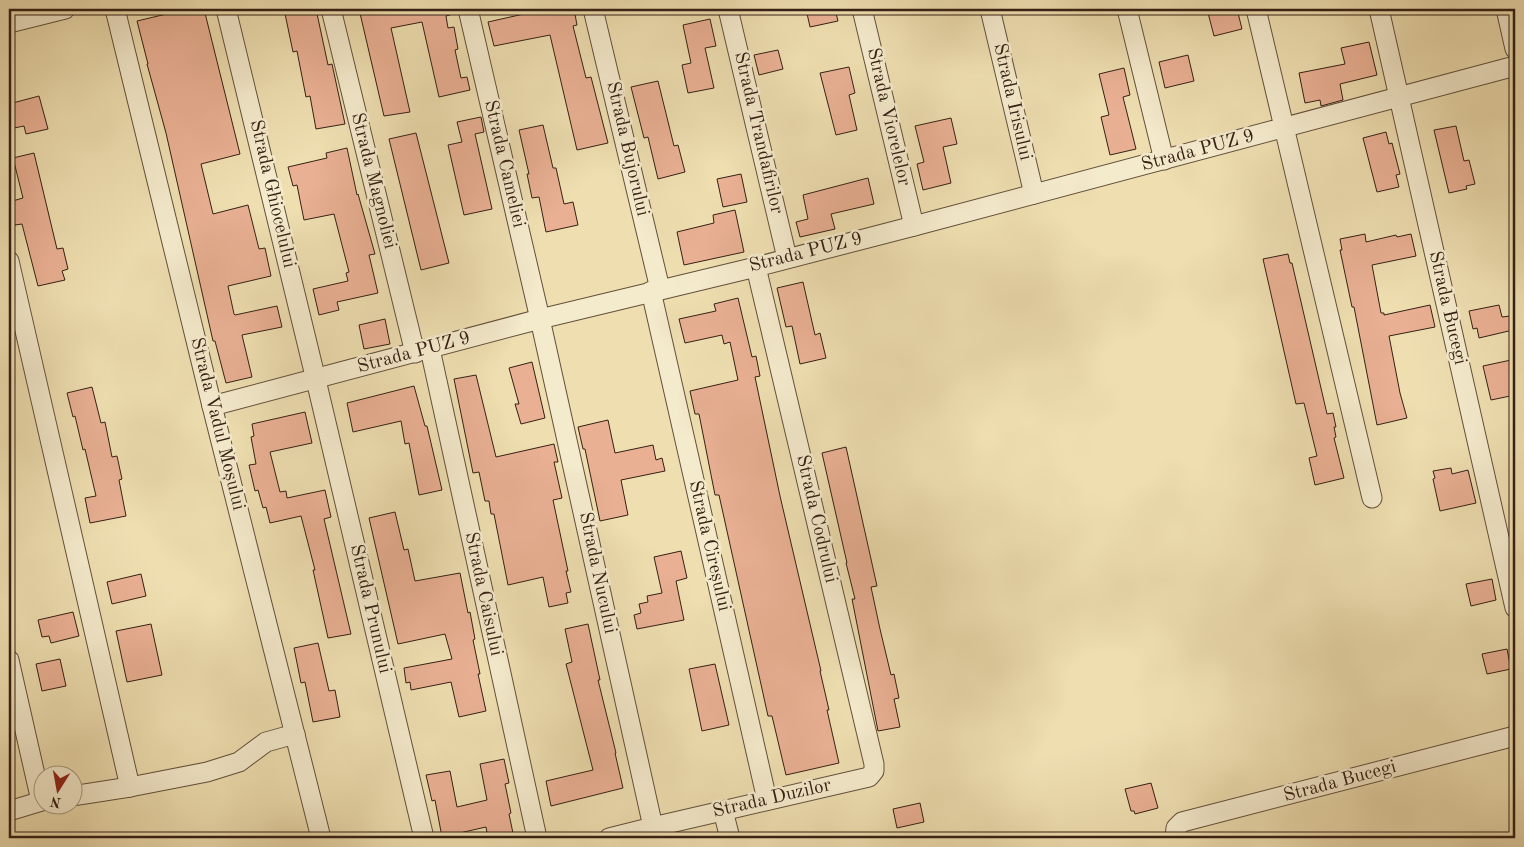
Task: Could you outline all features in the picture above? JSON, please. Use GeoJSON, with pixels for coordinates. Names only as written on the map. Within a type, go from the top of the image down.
{"type":"FeatureCollection","features":[{"type":"Feature","properties":{"kind":"street"},"geometry":{"type":"LineString","coordinates":[[9,23],[65,9]]}},
{"type":"Feature","properties":{"kind":"street","name":"Strada Vadul Moșului"},"geometry":{"type":"LineString","coordinates":[[114,9],[321,838]]}},
{"type":"Feature","properties":{"kind":"street","name":"Strada Ghiocelului"},"geometry":{"type":"LineString","coordinates":[[226,9],[316,380]]}},
{"type":"Feature","properties":{"kind":"street","name":"Strada Magnoliei"},"geometry":{"type":"LineString","coordinates":[[331,9],[422,351]]}},
{"type":"Feature","properties":{"kind":"street","name":"Strada Cameliei"},"geometry":{"type":"LineString","coordinates":[[468,9],[540,319]]}},
{"type":"Feature","properties":{"kind":"street","name":"Strada Bujorului"},"geometry":{"type":"LineString","coordinates":[[593,9],[656,290]]}},
{"type":"Feature","properties":{"kind":"street","name":"Strada Trandafirilor"},"geometry":{"type":"LineString","coordinates":[[728,9],[787,258]]}},
{"type":"Feature","properties":{"kind":"street","name":"Strada Viorelelor"},"geometry":{"type":"LineString","coordinates":[[862,9],[914,226]]}},
{"type":"Feature","properties":{"kind":"street","name":"Strada Irisului"},"geometry":{"type":"LineString","coordinates":[[990,9],[1034,194]]}},
{"type":"Feature","properties":{"kind":"street"},"geometry":{"type":"LineString","coordinates":[[1127,9],[1164,160]]}},
{"type":"Feature","properties":{"kind":"street"},"geometry":{"type":"LineString","coordinates":[[1256,9],[1372,498]]}},
{"type":"Feature","properties":{"kind":"street","name":"Strada Bucegi"},"geometry":{"type":"LineString","coordinates":[[1379,9],[1515,608]]}},
{"type":"Feature","properties":{"kind":"street"},"geometry":{"type":"LineString","coordinates":[[1506,9],[1515,50]]}},
{"type":"Feature","properties":{"kind":"street","name":"Strada PUZ 9"},"geometry":{"type":"LineString","coordinates":[[212,406],[316,380],[540,319],[914,226],[1515,66]]}},
{"type":"Feature","properties":{"kind":"street"},"geometry":{"type":"LineString","coordinates":[[9,261],[130,787]]}},
{"type":"Feature","properties":{"kind":"street","name":"Strada Codrului"},"geometry":{"type":"LineString","coordinates":[[756,266],[874,764],[874,771]]}},
{"type":"Feature","properties":{"kind":"street","name":"Strada Cireșului"},"geometry":{"type":"LineString","coordinates":[[656,290],[767,800]]}},
{"type":"Feature","properties":{"kind":"street","name":"Strada Nucului"},"geometry":{"type":"LineString","coordinates":[[540,319],[653,827]]}},
{"type":"Feature","properties":{"kind":"street","name":"Strada Caisului"},"geometry":{"type":"LineString","coordinates":[[422,351],[537,838]]}},
{"type":"Feature","properties":{"kind":"street","name":"Strada Prunului"},"geometry":{"type":"LineString","coordinates":[[316,380],[424,838]]}},
{"type":"Feature","properties":{"kind":"street"},"geometry":{"type":"LineString","coordinates":[[9,660],[33,764]]}},
{"type":"Feature","properties":{"kind":"street"},"geometry":{"type":"LineString","coordinates":[[82,794],[130,787],[215,769],[239,762],[266,742],[295,734]]}},
{"type":"Feature","properties":{"kind":"street","name":"Strada Bucegi"},"geometry":{"type":"LineString","coordinates":[[1175,838],[1176,828],[1182,822],[1515,736]]}},
{"type":"Feature","properties":{"kind":"street","name":"Strada Duzilor"},"geometry":{"type":"LineString","coordinates":[[609,838],[869,777],[874,771]]}},
{"type":"Feature","properties":{"kind":"street"},"geometry":{"type":"LineString","coordinates":[[9,811],[32,804]]}},
{"type":"Feature","properties":{"kind":"street"},"geometry":{"type":"LineString","coordinates":[[723,811],[730,838]]}},
{"type":"Feature","properties":{"kind":"building"},"geometry":{"type":"Polygon","coordinates":[[[179,9],[204,9],[240,154],[201,164],[213,214],[248,205],[259,249],[265,248],[271,276],[228,286],[234,314],[277,306],[282,327],[242,335],[252,377],[226,383],[215,341],[213,341],[166,133],[137,21],[179,11],[179,9]]]}},
{"type":"Feature","properties":{"kind":"building"},"geometry":{"type":"Polygon","coordinates":[[[284,9],[316,9],[328,65],[332,64],[345,124],[316,129],[310,96],[306,97],[297,51],[293,52],[284,9]]]}},
{"type":"Feature","properties":{"kind":"building"},"geometry":{"type":"Polygon","coordinates":[[[359,9],[453,9],[453,14],[446,16],[448,28],[454,27],[458,49],[455,50],[461,78],[467,77],[470,90],[439,97],[422,22],[391,28],[410,112],[384,116],[359,9]]]}},
{"type":"Feature","properties":{"kind":"building"},"geometry":{"type":"Polygon","coordinates":[[[546,9],[574,9],[577,25],[573,26],[586,78],[591,77],[608,143],[577,150],[550,35],[494,46],[488,22],[546,9]]]}},
{"type":"Feature","properties":{"kind":"building"},"geometry":{"type":"Polygon","coordinates":[[[806,9],[835,9],[838,21],[810,27],[806,9]]]}},
{"type":"Feature","properties":{"kind":"building"},"geometry":{"type":"Polygon","coordinates":[[[1207,9],[1237,9],[1242,29],[1214,36],[1207,9]]]}},
{"type":"Feature","properties":{"kind":"building"},"geometry":{"type":"Polygon","coordinates":[[[710,19],[716,46],[705,48],[714,88],[688,93],[682,65],[691,63],[683,25],[710,19]]]}},
{"type":"Feature","properties":{"kind":"building"},"geometry":{"type":"Polygon","coordinates":[[[1369,42],[1377,75],[1340,84],[1343,100],[1321,106],[1320,100],[1305,103],[1299,73],[1345,64],[1341,48],[1369,42]]]}},
{"type":"Feature","properties":{"kind":"building"},"geometry":{"type":"Polygon","coordinates":[[[778,50],[783,69],[759,75],[754,55],[778,50]]]}},
{"type":"Feature","properties":{"kind":"building"},"geometry":{"type":"Polygon","coordinates":[[[1188,55],[1194,81],[1165,88],[1159,62],[1188,55]]]}},
{"type":"Feature","properties":{"kind":"building"},"geometry":{"type":"Polygon","coordinates":[[[849,67],[855,93],[849,95],[857,130],[836,135],[820,73],[849,67]]]}},
{"type":"Feature","properties":{"kind":"building"},"geometry":{"type":"Polygon","coordinates":[[[1124,68],[1130,95],[1123,97],[1136,149],[1110,155],[1101,117],[1109,115],[1099,74],[1124,68]]]}},
{"type":"Feature","properties":{"kind":"building"},"geometry":{"type":"Polygon","coordinates":[[[658,81],[674,146],[678,145],[685,172],[658,179],[648,137],[644,138],[631,87],[658,81]]]}},
{"type":"Feature","properties":{"kind":"building"},"geometry":{"type":"Polygon","coordinates":[[[39,96],[48,129],[26,134],[24,126],[9,129],[9,104],[39,96]]]}},
{"type":"Feature","properties":{"kind":"building"},"geometry":{"type":"Polygon","coordinates":[[[481,117],[484,132],[475,134],[492,209],[464,215],[448,145],[462,142],[457,122],[481,117]]]}},
{"type":"Feature","properties":{"kind":"building"},"geometry":{"type":"Polygon","coordinates":[[[951,118],[957,144],[943,147],[951,183],[923,190],[917,164],[924,162],[915,126],[951,118]]]}},
{"type":"Feature","properties":{"kind":"building"},"geometry":{"type":"Polygon","coordinates":[[[543,125],[553,168],[556,168],[564,204],[573,202],[578,225],[546,232],[539,197],[532,198],[527,174],[529,174],[519,130],[543,125]]]}},
{"type":"Feature","properties":{"kind":"building"},"geometry":{"type":"Polygon","coordinates":[[[1456,126],[1464,161],[1469,160],[1475,184],[1466,186],[1467,189],[1449,193],[1434,130],[1456,126]]]}},
{"type":"Feature","properties":{"kind":"building"},"geometry":{"type":"Polygon","coordinates":[[[1386,132],[1389,144],[1392,143],[1400,174],[1396,175],[1399,187],[1377,192],[1363,138],[1386,132]]]}},
{"type":"Feature","properties":{"kind":"building"},"geometry":{"type":"Polygon","coordinates":[[[416,133],[449,263],[421,270],[389,139],[416,133]]]}},
{"type":"Feature","properties":{"kind":"building"},"geometry":{"type":"Polygon","coordinates":[[[347,148],[357,195],[375,254],[369,255],[378,293],[337,302],[339,310],[319,315],[313,289],[348,281],[346,273],[349,272],[334,214],[304,220],[297,185],[293,186],[288,167],[327,158],[326,153],[347,148]]]}},
{"type":"Feature","properties":{"kind":"building"},"geometry":{"type":"Polygon","coordinates":[[[34,153],[57,249],[63,248],[68,269],[62,271],[65,280],[38,286],[22,224],[15,225],[9,202],[23,198],[13,158],[34,153]]]}},
{"type":"Feature","properties":{"kind":"building"},"geometry":{"type":"Polygon","coordinates":[[[741,174],[747,202],[723,207],[717,179],[741,174]]]}},
{"type":"Feature","properties":{"kind":"building"},"geometry":{"type":"Polygon","coordinates":[[[868,178],[874,204],[831,214],[835,229],[800,237],[796,222],[808,219],[803,195],[868,178]]]}},
{"type":"Feature","properties":{"kind":"building"},"geometry":{"type":"Polygon","coordinates":[[[735,210],[744,252],[684,265],[677,232],[714,223],[713,215],[735,210]]]}},
{"type":"Feature","properties":{"kind":"building"},"geometry":{"type":"Polygon","coordinates":[[[1365,234],[1366,242],[1396,235],[1397,237],[1411,234],[1416,256],[1372,265],[1381,313],[1384,313],[1384,315],[1430,305],[1435,327],[1389,336],[1407,418],[1377,425],[1354,307],[1352,307],[1340,250],[1342,250],[1340,239],[1365,234]]]}},
{"type":"Feature","properties":{"kind":"building"},"geometry":{"type":"Polygon","coordinates":[[[1288,254],[1290,263],[1292,263],[1327,414],[1333,413],[1336,427],[1334,427],[1336,437],[1334,438],[1344,478],[1315,485],[1309,458],[1317,456],[1304,403],[1296,404],[1263,259],[1288,254]]]}},
{"type":"Feature","properties":{"kind":"building"},"geometry":{"type":"Polygon","coordinates":[[[803,282],[815,335],[820,333],[826,358],[800,364],[792,326],[786,327],[777,288],[803,282]]]}},
{"type":"Feature","properties":{"kind":"building"},"geometry":{"type":"Polygon","coordinates":[[[738,298],[752,357],[756,356],[760,376],[755,377],[780,496],[821,671],[829,710],[827,710],[839,763],[786,775],[772,716],[768,716],[719,495],[715,495],[699,414],[695,414],[690,391],[738,380],[730,342],[724,344],[722,335],[685,343],[679,319],[716,311],[714,304],[738,298]]]}},
{"type":"Feature","properties":{"kind":"building"},"geometry":{"type":"Polygon","coordinates":[[[1499,305],[1502,317],[1510,316],[1513,330],[1479,338],[1477,328],[1473,329],[1469,311],[1499,305]]]}},
{"type":"Feature","properties":{"kind":"building"},"geometry":{"type":"Polygon","coordinates":[[[385,319],[390,344],[364,349],[359,325],[385,319]]]}},
{"type":"Feature","properties":{"kind":"building"},"geometry":{"type":"Polygon","coordinates":[[[1511,360],[1515,377],[1515,395],[1491,400],[1483,366],[1511,360]]]}},
{"type":"Feature","properties":{"kind":"building"},"geometry":{"type":"Polygon","coordinates":[[[532,362],[545,418],[521,424],[515,404],[519,404],[509,368],[532,362]]]}},
{"type":"Feature","properties":{"kind":"building"},"geometry":{"type":"Polygon","coordinates":[[[476,375],[496,457],[554,444],[558,462],[554,462],[562,498],[553,500],[568,571],[566,571],[571,592],[566,593],[568,603],[549,607],[543,577],[508,585],[494,514],[491,514],[489,501],[485,501],[479,472],[473,473],[454,379],[476,375]]]}},
{"type":"Feature","properties":{"kind":"building"},"geometry":{"type":"Polygon","coordinates":[[[414,386],[425,426],[427,426],[442,490],[419,495],[409,443],[405,444],[401,421],[353,432],[347,403],[414,386]]]}},
{"type":"Feature","properties":{"kind":"building"},"geometry":{"type":"Polygon","coordinates":[[[92,387],[101,423],[105,422],[112,457],[117,456],[122,479],[119,480],[126,516],[90,523],[85,498],[96,496],[85,449],[83,450],[67,393],[92,387]]]}},
{"type":"Feature","properties":{"kind":"building"},"geometry":{"type":"Polygon","coordinates":[[[305,412],[312,443],[270,452],[280,492],[286,491],[287,498],[325,490],[331,517],[324,519],[351,634],[328,638],[313,570],[315,570],[301,516],[270,523],[266,507],[263,508],[258,490],[255,491],[249,465],[256,464],[251,437],[254,436],[252,424],[305,412]]]}},
{"type":"Feature","properties":{"kind":"building"},"geometry":{"type":"Polygon","coordinates":[[[608,420],[615,453],[653,445],[656,460],[662,458],[665,471],[621,480],[628,515],[600,521],[585,449],[583,449],[578,427],[608,420]]]}},
{"type":"Feature","properties":{"kind":"building"},"geometry":{"type":"Polygon","coordinates":[[[846,447],[877,586],[871,587],[891,675],[894,674],[899,698],[894,699],[900,727],[878,731],[852,599],[855,599],[822,453],[846,447]]]}},
{"type":"Feature","properties":{"kind":"building"},"geometry":{"type":"Polygon","coordinates":[[[1451,468],[1452,474],[1468,470],[1476,503],[1440,511],[1433,471],[1451,468]]]}},
{"type":"Feature","properties":{"kind":"building"},"geometry":{"type":"Polygon","coordinates":[[[395,512],[404,550],[408,549],[415,581],[460,573],[468,613],[470,612],[480,674],[478,674],[486,711],[459,717],[451,682],[411,690],[410,682],[406,683],[404,668],[452,659],[445,634],[398,644],[369,518],[395,512]]]}},
{"type":"Feature","properties":{"kind":"building"},"geometry":{"type":"Polygon","coordinates":[[[681,551],[687,578],[676,581],[684,620],[637,629],[634,615],[641,613],[639,604],[648,602],[647,596],[662,593],[654,557],[681,551]]]}},
{"type":"Feature","properties":{"kind":"building"},"geometry":{"type":"Polygon","coordinates":[[[141,574],[146,596],[112,604],[107,582],[141,574]]]}},
{"type":"Feature","properties":{"kind":"building"},"geometry":{"type":"Polygon","coordinates":[[[1492,579],[1496,600],[1471,606],[1466,584],[1492,579]]]}},
{"type":"Feature","properties":{"kind":"building"},"geometry":{"type":"Polygon","coordinates":[[[73,612],[79,636],[51,643],[49,636],[42,637],[38,620],[73,612]]]}},
{"type":"Feature","properties":{"kind":"building"},"geometry":{"type":"Polygon","coordinates":[[[151,624],[162,675],[127,682],[116,631],[151,624]]]}},
{"type":"Feature","properties":{"kind":"building"},"geometry":{"type":"Polygon","coordinates":[[[588,624],[600,680],[598,680],[623,788],[551,806],[546,781],[593,770],[566,664],[572,662],[565,629],[588,624]]]}},
{"type":"Feature","properties":{"kind":"building"},"geometry":{"type":"Polygon","coordinates":[[[318,643],[329,691],[335,690],[340,717],[313,722],[305,682],[301,683],[294,648],[318,643]]]}},
{"type":"Feature","properties":{"kind":"building"},"geometry":{"type":"Polygon","coordinates":[[[1507,649],[1511,669],[1487,674],[1482,654],[1507,649]]]}},
{"type":"Feature","properties":{"kind":"building"},"geometry":{"type":"Polygon","coordinates":[[[60,659],[66,686],[42,691],[36,664],[60,659]]]}},
{"type":"Feature","properties":{"kind":"building"},"geometry":{"type":"Polygon","coordinates":[[[715,664],[729,725],[702,731],[689,669],[715,664]]]}},
{"type":"Feature","properties":{"kind":"building"},"geometry":{"type":"Polygon","coordinates":[[[504,759],[509,783],[505,784],[514,838],[488,838],[486,827],[442,837],[435,800],[432,801],[426,775],[450,771],[457,807],[487,800],[480,764],[504,759]]]}},
{"type":"Feature","properties":{"kind":"building"},"geometry":{"type":"Polygon","coordinates":[[[1151,783],[1158,808],[1135,814],[1134,811],[1131,811],[1125,789],[1151,783]]]}},
{"type":"Feature","properties":{"kind":"building"},"geometry":{"type":"Polygon","coordinates":[[[920,803],[924,822],[897,828],[893,809],[920,803]]]}}]}
